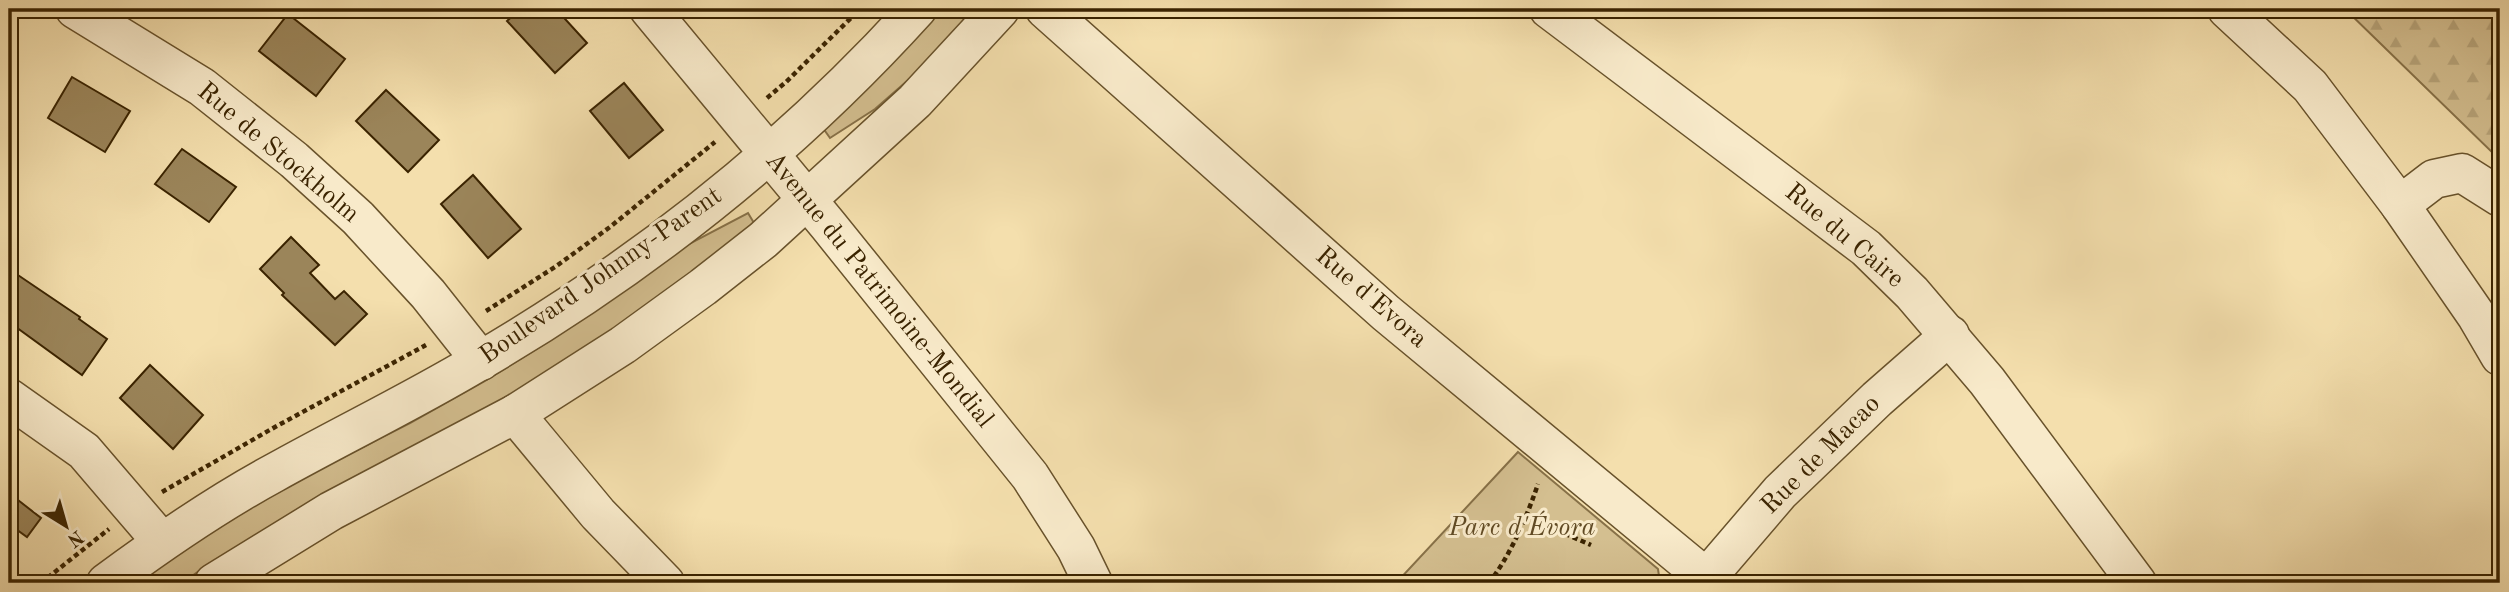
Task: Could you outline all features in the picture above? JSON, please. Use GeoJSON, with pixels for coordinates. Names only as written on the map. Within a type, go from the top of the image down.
{"type":"FeatureCollection","features":[{"type":"Feature","properties":{"kind":"street","name":"Rue de Stockholm"},"geometry":{"type":"LineString","coordinates":[[75,9],[202,87],[295,160],[367,228],[428,294],[481,361]]}},
{"type":"Feature","properties":{"kind":"street","name":"Avenue du Patrimoine-Mondial"},"geometry":{"type":"LineString","coordinates":[[649,9],[1030,475],[1076,548],[1093,583]]}},
{"type":"Feature","properties":{"kind":"street","name":"Boulevard Johnny-Parent"},"geometry":{"type":"LineString","coordinates":[[106,583],[162,542],[272,474],[407,404],[548,320],[665,238],[769,156],[917,9]]}},
{"type":"Feature","properties":{"kind":"street"},"geometry":{"type":"LineString","coordinates":[[214,583],[331,511],[515,414],[623,345],[703,287],[763,240],[915,102],[1000,9]]}},
{"type":"Feature","properties":{"kind":"street","name":"Rue d'Evora"},"geometry":{"type":"LineString","coordinates":[[1045,9],[1386,313],[1703,580]]}},
{"type":"Feature","properties":{"kind":"street","name":"Rue du Caire"},"geometry":{"type":"LineString","coordinates":[[1549,9],[1866,248],[1950,335],[2137,583]]}},
{"type":"Feature","properties":{"kind":"street"},"geometry":{"type":"LineString","coordinates":[[2227,9],[2310,86],[2400,205],[2476,315],[2500,356]]}},
{"type":"Feature","properties":{"kind":"street"},"geometry":{"type":"LineString","coordinates":[[2400,205],[2434,179],[2462,173],[2500,197]]}},
{"type":"Feature","properties":{"kind":"street","name":"Rue de Macao"},"geometry":{"type":"LineString","coordinates":[[1703,580],[1780,492],[1877,399],[1950,335]]}},
{"type":"Feature","properties":{"kind":"street"},"geometry":{"type":"LineString","coordinates":[[9,398],[84,451],[162,542]]}},
{"type":"Feature","properties":{"kind":"street"},"geometry":{"type":"LineString","coordinates":[[515,414],[598,514],[665,583]]}},
{"type":"Feature","properties":{"kind":"path"},"geometry":{"type":"LineString","coordinates":[[1489,583],[1508,554],[1526,517],[1552,451]]}},
{"type":"Feature","properties":{"kind":"path"},"geometry":{"type":"LineString","coordinates":[[1526,517],[1591,545]]}},
{"type":"Feature","properties":{"kind":"green space"},"geometry":{"type":"Polygon","coordinates":[[[941,9],[974,9],[915,74],[875,109],[830,138],[823,128],[941,9]]]}},
{"type":"Feature","properties":{"kind":"green space"},"geometry":{"type":"Polygon","coordinates":[[[2345,9],[2500,9],[2500,160],[2345,9]]]}},
{"type":"Feature","properties":{"kind":"green space"},"geometry":{"type":"Polygon","coordinates":[[[748,213],[754,223],[673,287],[610,333],[494,405],[206,566],[182,583],[135,583],[234,517],[485,381],[546,343],[687,245],[748,213]]]}},
{"type":"Feature","properties":{"kind":"green space","name":"Parc d'Évora"},"geometry":{"type":"Polygon","coordinates":[[[1518,452],[1658,569],[1660,583],[1396,583],[1518,452]]]}},
{"type":"Feature","properties":{"kind":"building"},"geometry":{"type":"Polygon","coordinates":[[[520,9],[556,9],[587,43],[555,73],[507,21],[520,9]]]}},
{"type":"Feature","properties":{"kind":"building"},"geometry":{"type":"Polygon","coordinates":[[[288,14],[345,59],[316,96],[259,51],[288,14]]]}},
{"type":"Feature","properties":{"kind":"building"},"geometry":{"type":"Polygon","coordinates":[[[72,77],[130,111],[105,152],[48,118],[72,77]]]}},
{"type":"Feature","properties":{"kind":"building"},"geometry":{"type":"Polygon","coordinates":[[[624,83],[663,130],[629,158],[590,111],[624,83]]]}},
{"type":"Feature","properties":{"kind":"building"},"geometry":{"type":"Polygon","coordinates":[[[386,90],[439,140],[408,172],[356,121],[386,90]]]}},
{"type":"Feature","properties":{"kind":"building"},"geometry":{"type":"Polygon","coordinates":[[[182,149],[236,187],[209,222],[155,184],[182,149]]]}},
{"type":"Feature","properties":{"kind":"building"},"geometry":{"type":"Polygon","coordinates":[[[473,175],[521,229],[488,258],[441,204],[473,175]]]}},
{"type":"Feature","properties":{"kind":"building"},"geometry":{"type":"Polygon","coordinates":[[[291,237],[319,265],[310,273],[335,299],[344,291],[367,314],[335,345],[282,295],[284,293],[260,269],[291,237]]]}},
{"type":"Feature","properties":{"kind":"building"},"geometry":{"type":"Polygon","coordinates":[[[9,269],[80,317],[79,319],[107,339],[82,375],[9,322],[9,269]]]}},
{"type":"Feature","properties":{"kind":"building"},"geometry":{"type":"Polygon","coordinates":[[[150,365],[203,415],[173,449],[120,398],[150,365]]]}},
{"type":"Feature","properties":{"kind":"building"},"geometry":{"type":"Polygon","coordinates":[[[9,493],[41,518],[27,537],[9,524],[9,493]]]}}]}
